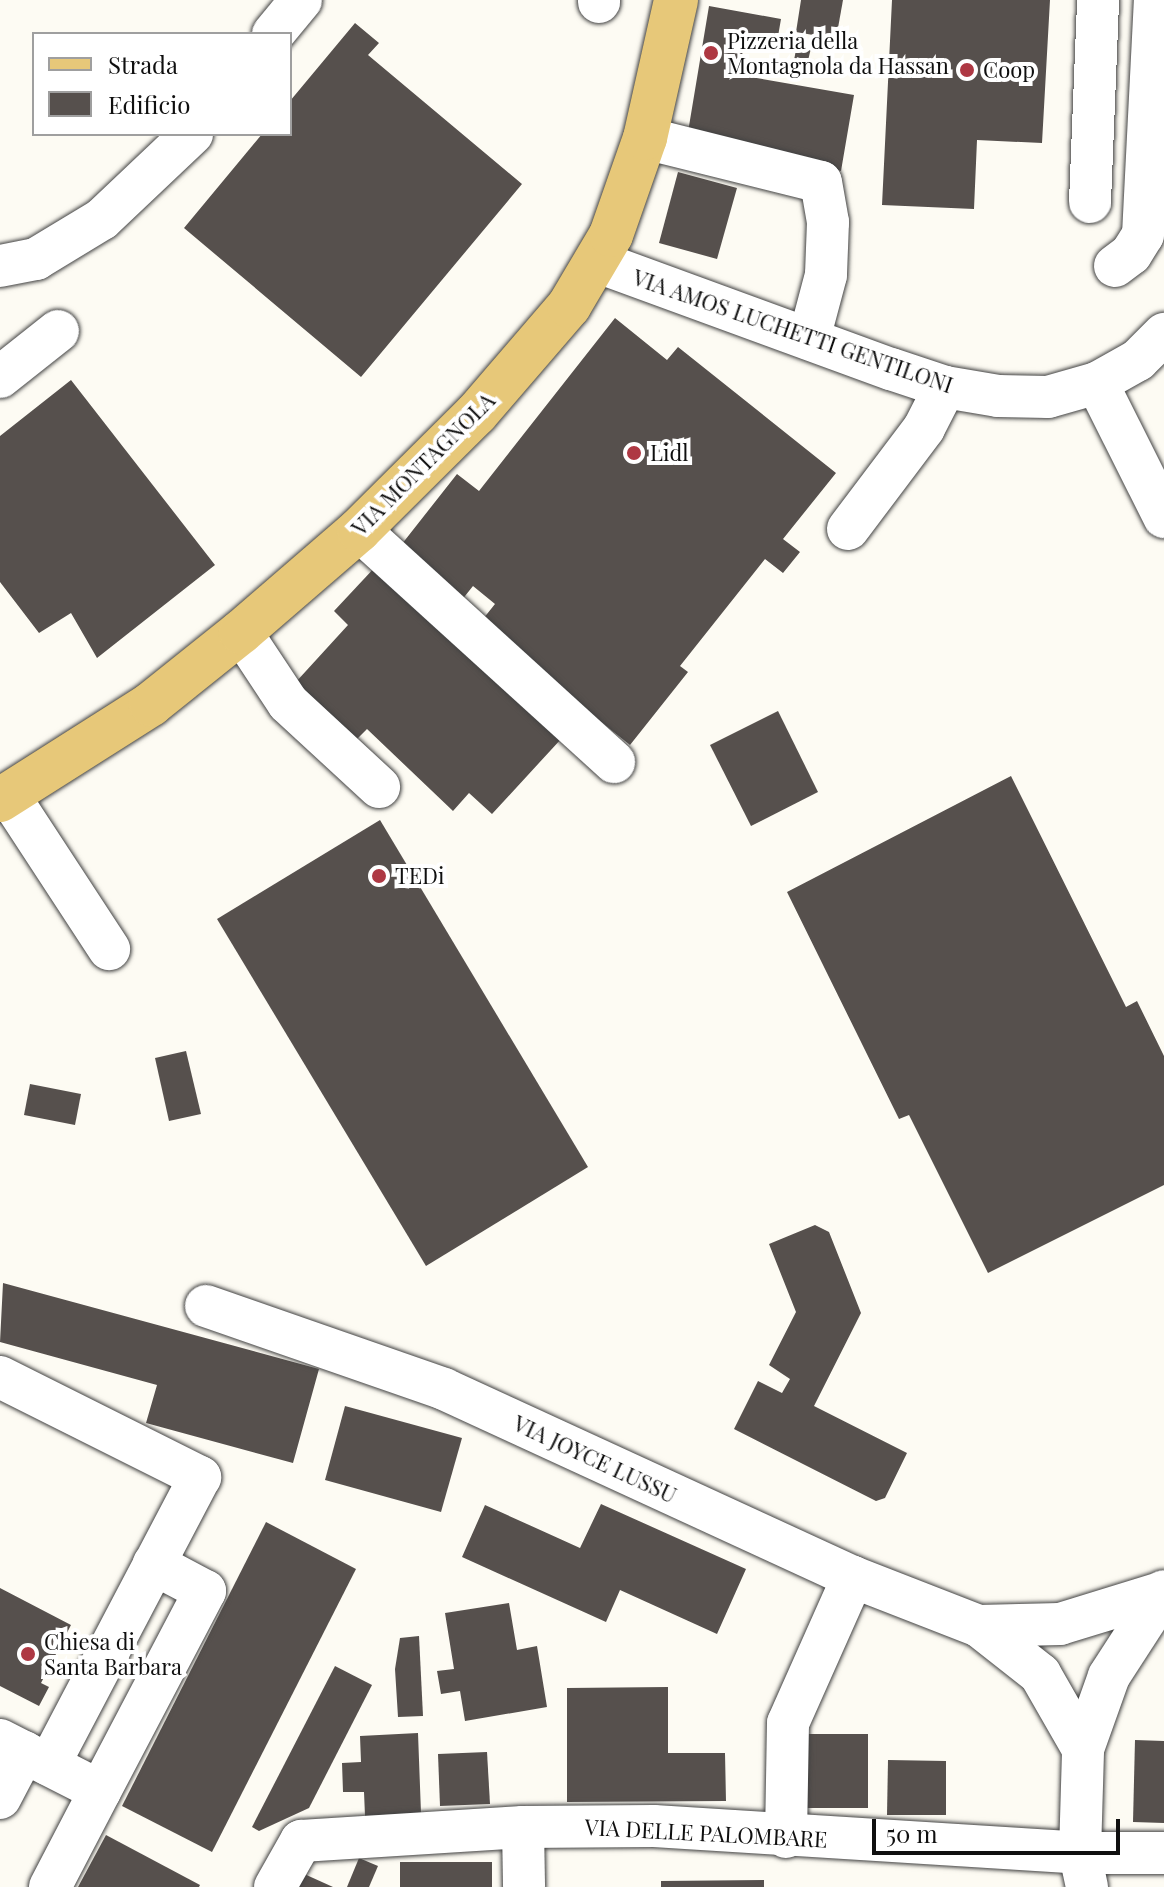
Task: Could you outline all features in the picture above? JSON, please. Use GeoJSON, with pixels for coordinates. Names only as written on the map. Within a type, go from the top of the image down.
{"type":"FeatureCollection","features":[{"type":"Feature","properties":{"kind":"main road","name":"VIA MONTAGNOLA"},"geometry":{"type":"LineString","coordinates":[[5,798],[151,704],[241,632],[359,530],[476,414],[569,306],[598,262],[645,138],[676,0]]}},
{"type":"Feature","properties":{"kind":"street"},"geometry":{"type":"LineString","coordinates":[[275,32],[301,0]]}},
{"type":"Feature","properties":{"kind":"street"},"geometry":{"type":"LineString","coordinates":[[1090,202],[1098,0]]}},
{"type":"Feature","properties":{"kind":"street"},"geometry":{"type":"LineString","coordinates":[[1115,266],[1131,254],[1143,235],[1149,196],[1155,0]]}},
{"type":"Feature","properties":{"kind":"street"},"geometry":{"type":"LineString","coordinates":[[0,266],[36,259],[102,219],[190,136]]}},
{"type":"Feature","properties":{"kind":"street"},"geometry":{"type":"LineString","coordinates":[[645,138],[821,182],[828,222],[826,275],[809,339]]}},
{"type":"Feature","properties":{"kind":"street","name":"VIA AMOS LUCHETTI GENTILONI"},"geometry":{"type":"LineString","coordinates":[[598,262],[945,387],[1048,397],[1097,383],[1138,360],[1164,334]]}},
{"type":"Feature","properties":{"kind":"street"},"geometry":{"type":"LineString","coordinates":[[0,377],[58,331]]}},
{"type":"Feature","properties":{"kind":"street"},"geometry":{"type":"LineString","coordinates":[[1097,383],[1164,517]]}},
{"type":"Feature","properties":{"kind":"street"},"geometry":{"type":"LineString","coordinates":[[848,529],[924,428],[945,387]]}},
{"type":"Feature","properties":{"kind":"street"},"geometry":{"type":"LineString","coordinates":[[359,530],[614,762]]}},
{"type":"Feature","properties":{"kind":"street"},"geometry":{"type":"LineString","coordinates":[[241,632],[288,703],[379,787]]}},
{"type":"Feature","properties":{"kind":"street"},"geometry":{"type":"LineString","coordinates":[[5,798],[109,949]]}},
{"type":"Feature","properties":{"kind":"street","name":"VIA JOYCE LUSSU"},"geometry":{"type":"LineString","coordinates":[[206,1306],[444,1389],[853,1577],[979,1626],[1040,1674],[1083,1749]]}},
{"type":"Feature","properties":{"kind":"street"},"geometry":{"type":"LineString","coordinates":[[0,1377],[200,1477],[154,1564],[24,1752],[0,1798]]}},
{"type":"Feature","properties":{"kind":"street"},"geometry":{"type":"LineString","coordinates":[[50,1887],[205,1591],[154,1564]]}},
{"type":"Feature","properties":{"kind":"street"},"geometry":{"type":"LineString","coordinates":[[786,1837],[788,1723],[853,1577]]}},
{"type":"Feature","properties":{"kind":"street"},"geometry":{"type":"LineString","coordinates":[[1084,1870],[1083,1749],[1109,1676],[1163,1592]]}},
{"type":"Feature","properties":{"kind":"street","name":"VIA JOYCE LUSSU"},"geometry":{"type":"LineString","coordinates":[[979,1626],[1060,1624],[1163,1592]]}},
{"type":"Feature","properties":{"kind":"street"},"geometry":{"type":"LineString","coordinates":[[1060,1624],[1109,1676]]}},
{"type":"Feature","properties":{"kind":"street"},"geometry":{"type":"LineString","coordinates":[[1040,1674],[1109,1676]]}},
{"type":"Feature","properties":{"kind":"street"},"geometry":{"type":"LineString","coordinates":[[24,1752],[100,1791]]}},
{"type":"Feature","properties":{"kind":"street","name":"VIA DELLE PALOMBARE"},"geometry":{"type":"LineString","coordinates":[[275,1887],[301,1841],[523,1827],[654,1826],[786,1837],[1084,1870],[1164,1853]]}},
{"type":"Feature","properties":{"kind":"street"},"geometry":{"type":"LineString","coordinates":[[523,1827],[524,1887]]}},
{"type":"Feature","properties":{"kind":"building"},"geometry":{"type":"Polygon","coordinates":[[[801,0],[843,0],[836,39],[796,32],[801,0]]]}},
{"type":"Feature","properties":{"kind":"building","name":"Coop"},"geometry":{"type":"Polygon","coordinates":[[[892,0],[1050,0],[1042,143],[977,140],[974,209],[882,205],[892,0]]]}},
{"type":"Feature","properties":{"kind":"building"},"geometry":{"type":"Polygon","coordinates":[[[709,6],[781,19],[776,48],[744,43],[739,75],[854,95],[841,171],[686,144],[709,6]]]}},
{"type":"Feature","properties":{"kind":"building"},"geometry":{"type":"Polygon","coordinates":[[[355,23],[379,43],[368,55],[522,184],[361,377],[184,228],[260,136],[292,136],[292,99],[355,23]]]}},
{"type":"Feature","properties":{"kind":"building"},"geometry":{"type":"Polygon","coordinates":[[[797,45],[811,48],[806,69],[793,65],[797,45]]]}},
{"type":"Feature","properties":{"kind":"building"},"geometry":{"type":"Polygon","coordinates":[[[678,172],[737,188],[717,259],[659,243],[678,172]]]}},
{"type":"Feature","properties":{"kind":"building"},"geometry":{"type":"Polygon","coordinates":[[[615,318],[667,360],[678,347],[836,473],[783,539],[800,552],[783,573],[765,559],[680,666],[688,672],[630,745],[479,624],[495,604],[473,586],[461,601],[398,549],[457,474],[479,491],[615,318]]]}},
{"type":"Feature","properties":{"kind":"building"},"geometry":{"type":"Polygon","coordinates":[[[71,380],[215,565],[97,658],[71,613],[39,633],[0,582],[0,436],[71,380]]]}},
{"type":"Feature","properties":{"kind":"building"},"geometry":{"type":"Polygon","coordinates":[[[377,565],[562,738],[492,814],[469,793],[453,811],[367,729],[356,740],[295,683],[348,625],[334,611],[377,565]]]}},
{"type":"Feature","properties":{"kind":"building"},"geometry":{"type":"Polygon","coordinates":[[[778,711],[818,792],[751,826],[710,745],[778,711]]]}},
{"type":"Feature","properties":{"kind":"building"},"geometry":{"type":"Polygon","coordinates":[[[1011,776],[1126,1007],[1137,1001],[1164,1056],[1164,1185],[988,1273],[909,1115],[899,1119],[787,892],[1011,776]]]}},
{"type":"Feature","properties":{"kind":"building"},"geometry":{"type":"Polygon","coordinates":[[[380,820],[588,1167],[426,1266],[217,919],[380,820]]]}},
{"type":"Feature","properties":{"kind":"building"},"geometry":{"type":"Polygon","coordinates":[[[186,1051],[201,1114],[169,1121],[155,1058],[186,1051]]]}},
{"type":"Feature","properties":{"kind":"building"},"geometry":{"type":"Polygon","coordinates":[[[30,1084],[81,1094],[75,1125],[24,1115],[30,1084]]]}},
{"type":"Feature","properties":{"kind":"building"},"geometry":{"type":"Polygon","coordinates":[[[815,1225],[829,1232],[861,1313],[814,1406],[907,1453],[885,1498],[876,1501],[734,1429],[758,1381],[782,1393],[790,1379],[769,1365],[796,1312],[769,1244],[815,1225]]]}},
{"type":"Feature","properties":{"kind":"building"},"geometry":{"type":"Polygon","coordinates":[[[3,1283],[319,1369],[293,1463],[146,1423],[157,1385],[0,1342],[3,1283]]]}},
{"type":"Feature","properties":{"kind":"building"},"geometry":{"type":"Polygon","coordinates":[[[345,1406],[462,1438],[441,1512],[325,1480],[345,1406]]]}},
{"type":"Feature","properties":{"kind":"building"},"geometry":{"type":"Polygon","coordinates":[[[601,1504],[746,1569],[717,1634],[620,1590],[606,1622],[462,1557],[485,1505],[580,1548],[601,1504]]]}},
{"type":"Feature","properties":{"kind":"building"},"geometry":{"type":"Polygon","coordinates":[[[266,1522],[356,1569],[212,1852],[122,1806],[266,1522]]]}},
{"type":"Feature","properties":{"kind":"building","name":"Chiesa di Santa Barbara"},"geometry":{"type":"Polygon","coordinates":[[[0,1588],[71,1625],[41,1683],[49,1687],[39,1706],[0,1686],[0,1588]]]}},
{"type":"Feature","properties":{"kind":"building"},"geometry":{"type":"Polygon","coordinates":[[[509,1603],[517,1650],[537,1646],[547,1707],[465,1721],[460,1691],[441,1694],[437,1671],[454,1669],[445,1613],[509,1603]]]}},
{"type":"Feature","properties":{"kind":"building"},"geometry":{"type":"Polygon","coordinates":[[[419,1636],[423,1716],[398,1717],[395,1669],[400,1638],[419,1636]]]}},
{"type":"Feature","properties":{"kind":"building"},"geometry":{"type":"Polygon","coordinates":[[[335,1666],[372,1685],[309,1808],[259,1831],[252,1827],[335,1666]]]}},
{"type":"Feature","properties":{"kind":"building"},"geometry":{"type":"Polygon","coordinates":[[[668,1687],[668,1753],[725,1753],[726,1801],[567,1802],[567,1688],[668,1687]]]}},
{"type":"Feature","properties":{"kind":"building"},"geometry":{"type":"Polygon","coordinates":[[[418,1733],[421,1813],[365,1816],[364,1792],[343,1792],[342,1763],[361,1762],[360,1736],[418,1733]]]}},
{"type":"Feature","properties":{"kind":"building"},"geometry":{"type":"Polygon","coordinates":[[[808,1734],[868,1734],[868,1808],[807,1808],[808,1734]]]}},
{"type":"Feature","properties":{"kind":"building"},"geometry":{"type":"Polygon","coordinates":[[[1135,1740],[1164,1741],[1164,1823],[1133,1822],[1135,1740]]]}},
{"type":"Feature","properties":{"kind":"building"},"geometry":{"type":"Polygon","coordinates":[[[487,1752],[490,1804],[440,1806],[438,1754],[487,1752]]]}},
{"type":"Feature","properties":{"kind":"building"},"geometry":{"type":"Polygon","coordinates":[[[888,1760],[946,1761],[946,1815],[887,1815],[888,1760]]]}},
{"type":"Feature","properties":{"kind":"building"},"geometry":{"type":"Polygon","coordinates":[[[106,1835],[200,1885],[199,1887],[78,1887],[106,1835]]]}},
{"type":"Feature","properties":{"kind":"building"},"geometry":{"type":"Polygon","coordinates":[[[359,1858],[378,1866],[369,1887],[347,1887],[359,1858]]]}},
{"type":"Feature","properties":{"kind":"building"},"geometry":{"type":"Polygon","coordinates":[[[400,1862],[492,1862],[492,1887],[400,1887],[400,1862]]]}},
{"type":"Feature","properties":{"kind":"building"},"geometry":{"type":"Polygon","coordinates":[[[291,1868],[333,1887],[282,1887],[291,1868]]]}},
{"type":"Feature","properties":{"kind":"building"},"geometry":{"type":"Polygon","coordinates":[[[764,1880],[764,1887],[661,1887],[661,1881],[764,1880]]]}},
{"type":"Feature","properties":{"kind":"place","name":"Pizzeria della Montagnola da Hassan"},"geometry":{"type":"Point","coordinates":[711,53]}},
{"type":"Feature","properties":{"kind":"place","name":"Coop"},"geometry":{"type":"Point","coordinates":[967,70]}},
{"type":"Feature","properties":{"kind":"place","name":"Lidl"},"geometry":{"type":"Point","coordinates":[634,453]}},
{"type":"Feature","properties":{"kind":"place","name":"TEDi"},"geometry":{"type":"Point","coordinates":[379,876]}},
{"type":"Feature","properties":{"kind":"place","name":"Chiesa di Santa Barbara"},"geometry":{"type":"Point","coordinates":[28,1654]}}]}
